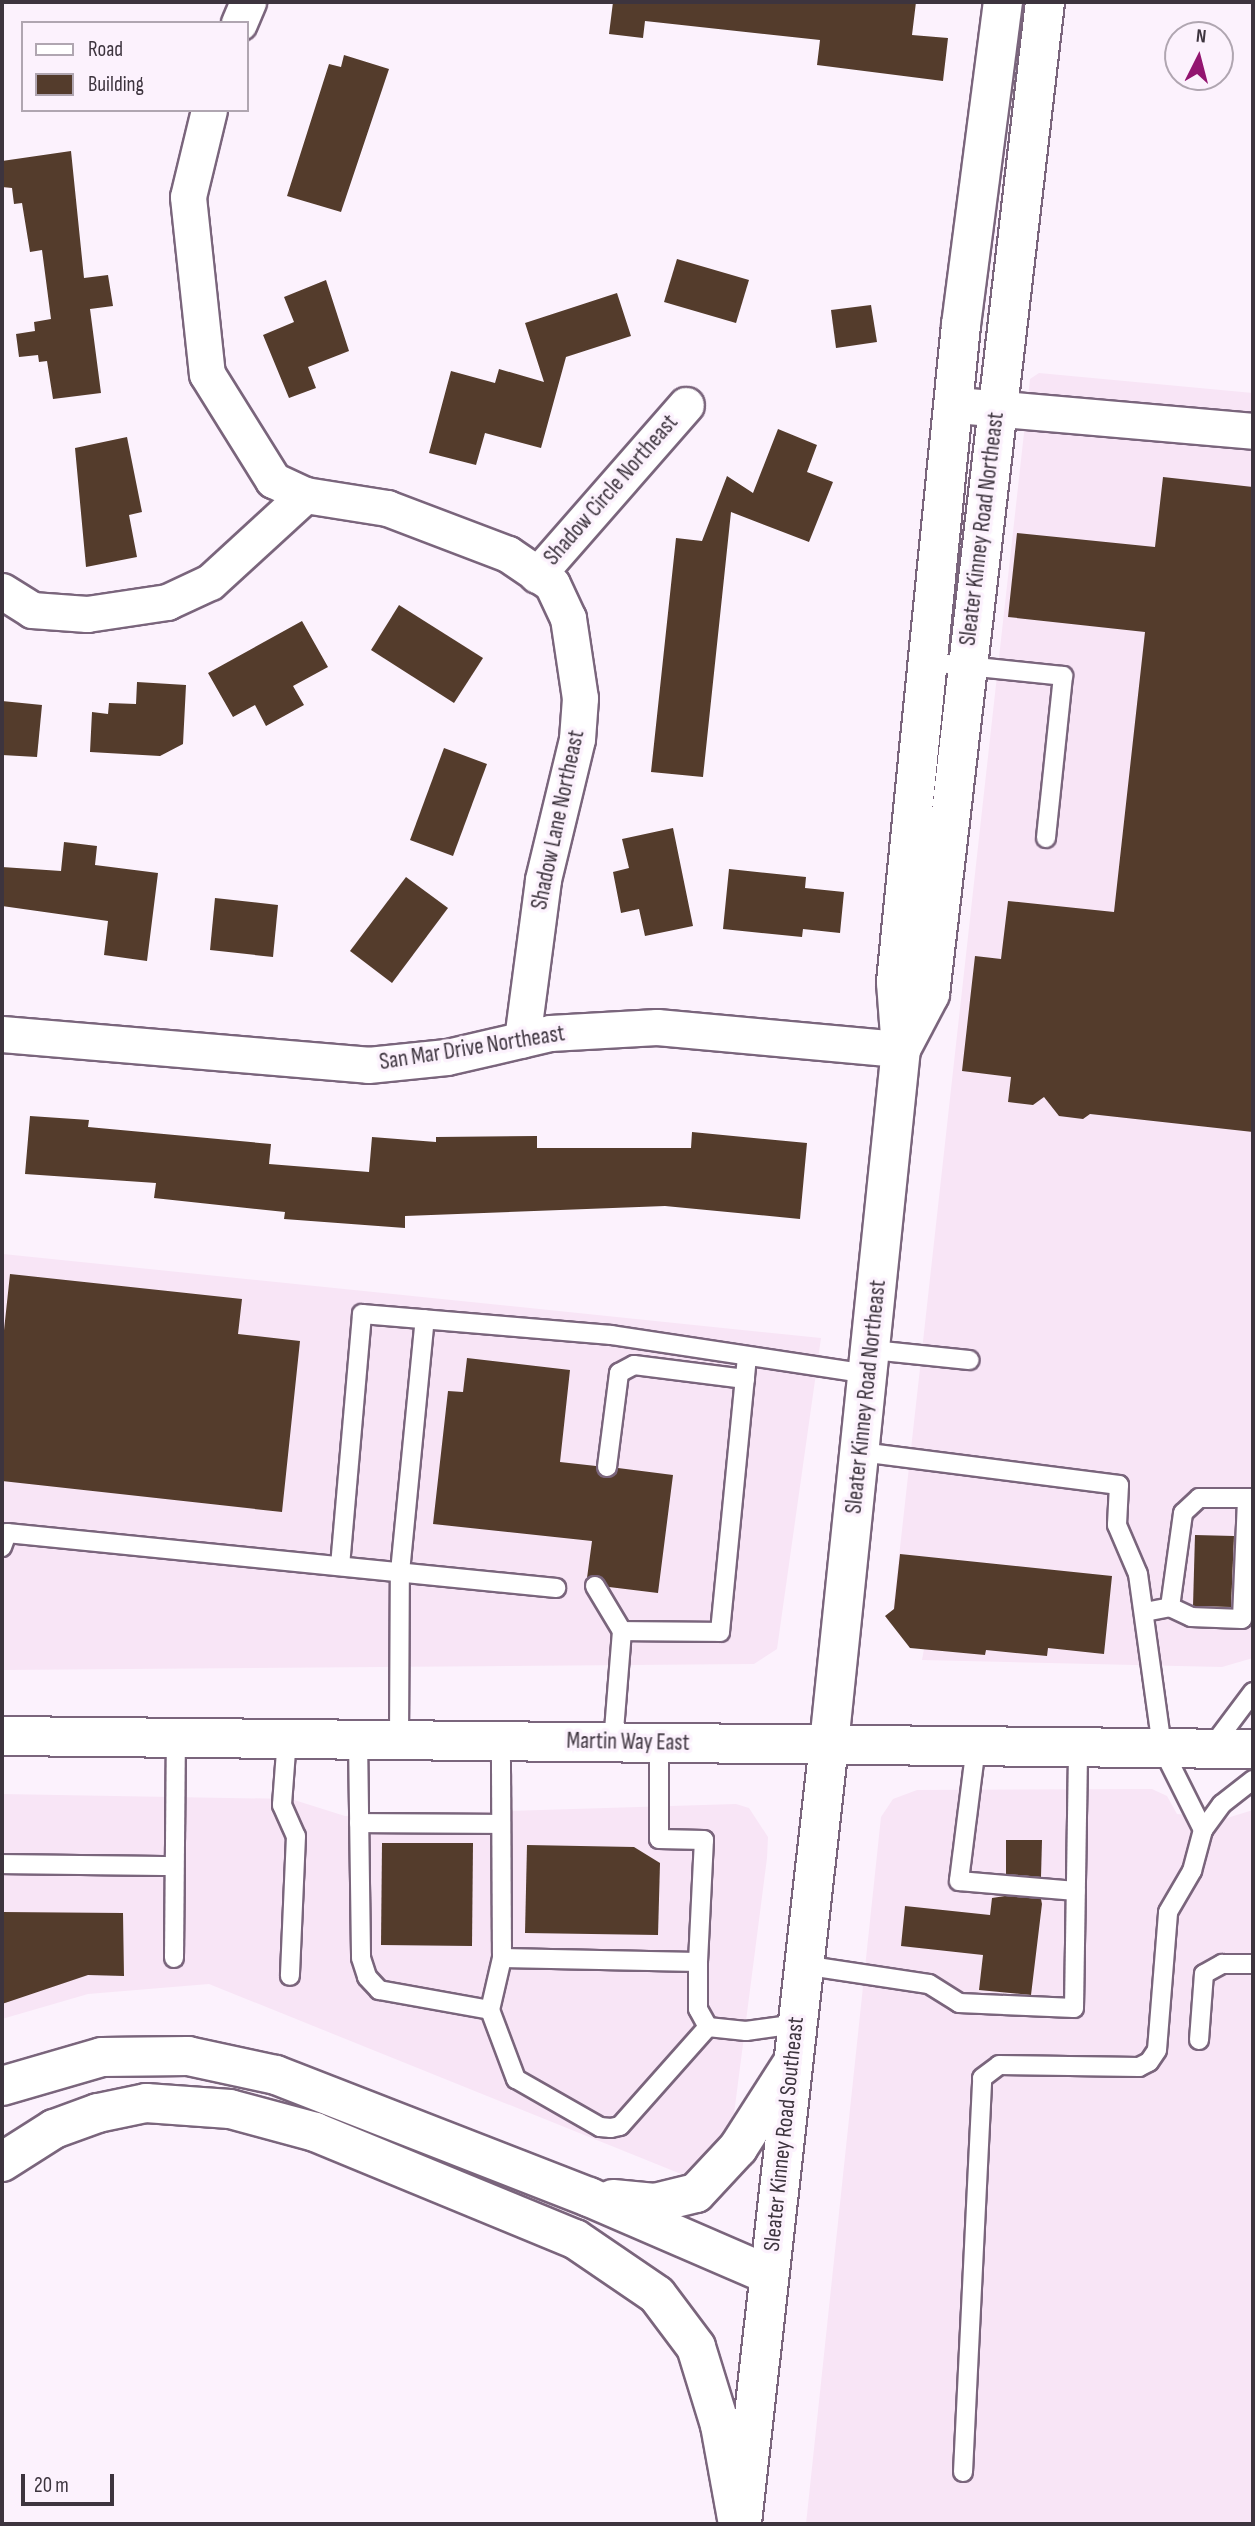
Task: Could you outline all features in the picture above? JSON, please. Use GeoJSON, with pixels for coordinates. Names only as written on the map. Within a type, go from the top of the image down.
{"type":"FeatureCollection","features":[{"type":"Feature","properties":{"kind":"main road","name":"Sleater Kinney Road Northeast"},"geometry":{"type":"LineString","coordinates":[[946,664],[961,325],[1003,2]]}},
{"type":"Feature","properties":{"kind":"main road","name":"Sleater Kinney Road Northeast"},"geometry":{"type":"LineString","coordinates":[[829,1744],[871,1362],[901,1049],[896,982],[946,664],[998,407],[1045,2]]}},
{"type":"Feature","properties":{"kind":"main road","name":"Martin Way East"},"geometry":{"type":"LineString","coordinates":[[2,1735],[1253,1749]]}},
{"type":"Feature","properties":{"kind":"main road","name":"Sleater Kinney Road Southeast"},"geometry":{"type":"LineString","coordinates":[[740,2524],[829,1744]]}},
{"type":"Feature","properties":{"kind":"main road"},"geometry":{"type":"LineString","coordinates":[[2,2086],[102,2057],[188,2056],[276,2075],[589,2197],[769,2275]]}},
{"type":"Feature","properties":{"kind":"main road"},"geometry":{"type":"LineString","coordinates":[[589,2197],[655,2203],[696,2193],[738,2148],[792,2064]]}},
{"type":"Feature","properties":{"kind":"main road"},"geometry":{"type":"LineString","coordinates":[[2,2162],[54,2129],[99,2113],[146,2103],[217,2107],[315,2132],[575,2239],[657,2295],[696,2347],[720,2425],[740,2524]]}},
{"type":"Feature","properties":{"kind":"street"},"geometry":{"type":"LineString","coordinates":[[240,21],[248,2]]}},
{"type":"Feature","properties":{"kind":"street","name":"Shadow Lane Northeast"},"geometry":{"type":"LineString","coordinates":[[209,112],[188,197],[207,373],[273,480],[305,495],[387,508],[508,554],[552,584],[568,618],[580,698],[569,789],[543,880],[522,1040]]}},
{"type":"Feature","properties":{"kind":"street","name":"Shadow Circle Northeast"},"geometry":{"type":"LineString","coordinates":[[537,575],[686,405]]}},
{"type":"Feature","properties":{"kind":"street"},"geometry":{"type":"LineString","coordinates":[[957,405],[1253,431]]}},
{"type":"Feature","properties":{"kind":"street"},"geometry":{"type":"LineString","coordinates":[[2,591],[32,610],[87,614],[167,602],[210,582],[305,495]]}},
{"type":"Feature","properties":{"kind":"street","name":"San Mar Drive Northeast"},"geometry":{"type":"LineString","coordinates":[[2,1034],[368,1065],[447,1057],[550,1033],[657,1027],[901,1049]]}},
{"type":"Feature","properties":{"kind":"lane"},"geometry":{"type":"LineString","coordinates":[[946,664],[1063,676],[1045,838]]}},
{"type":"Feature","properties":{"kind":"lane"},"geometry":{"type":"LineString","coordinates":[[340,1566],[362,1314],[611,1335],[747,1359],[871,1362],[969,1360]]}},
{"type":"Feature","properties":{"kind":"lane"},"geometry":{"type":"LineString","coordinates":[[400,1739],[400,1572],[425,1319]]}},
{"type":"Feature","properties":{"kind":"lane"},"geometry":{"type":"LineString","coordinates":[[622,1631],[720,1632],[747,1359]]}},
{"type":"Feature","properties":{"kind":"lane"},"geometry":{"type":"LineString","coordinates":[[607,1467],[619,1373],[634,1365],[745,1378]]}},
{"type":"Feature","properties":{"kind":"lane"},"geometry":{"type":"LineString","coordinates":[[861,1452],[1119,1485],[1117,1525],[1138,1574],[1162,1748],[1203,1830]]}},
{"type":"Feature","properties":{"kind":"lane"},"geometry":{"type":"LineString","coordinates":[[1145,1612],[1170,1607],[1191,1617],[1242,1619],[1250,1498],[1199,1498],[1183,1513],[1170,1607]]}},
{"type":"Feature","properties":{"kind":"lane"},"geometry":{"type":"LineString","coordinates":[[2,1547],[7,1533],[556,1588]]}},
{"type":"Feature","properties":{"kind":"lane"},"geometry":{"type":"LineString","coordinates":[[595,1586],[622,1631],[613,1742]]}},
{"type":"Feature","properties":{"kind":"lane"},"geometry":{"type":"LineString","coordinates":[[1211,1749],[1253,1692]]}},
{"type":"Feature","properties":{"kind":"lane"},"geometry":{"type":"LineString","coordinates":[[174,1958],[176,1737]]}},
{"type":"Feature","properties":{"kind":"lane"},"geometry":{"type":"LineString","coordinates":[[287,1738],[282,1805],[296,1836],[290,1976]]}},
{"type":"Feature","properties":{"kind":"lane"},"geometry":{"type":"LineString","coordinates":[[358,1739],[361,1958],[367,1978],[379,1990],[491,2010]]}},
{"type":"Feature","properties":{"kind":"lane"},"geometry":{"type":"LineString","coordinates":[[500,1741],[502,1958],[491,2010],[516,2078],[600,2127],[620,2126],[708,2027]]}},
{"type":"Feature","properties":{"kind":"lane"},"geometry":{"type":"LineString","coordinates":[[659,1742],[659,1839],[704,1840],[698,2009],[708,2027]]}},
{"type":"Feature","properties":{"kind":"lane"},"geometry":{"type":"LineString","coordinates":[[975,1746],[959,1881],[1076,1891]]}},
{"type":"Feature","properties":{"kind":"lane"},"geometry":{"type":"LineString","coordinates":[[803,1965],[929,1984],[959,2003],[1074,2008],[1078,1747]]}},
{"type":"Feature","properties":{"kind":"lane"},"geometry":{"type":"LineString","coordinates":[[963,2472],[982,2078],[999,2065],[1139,2067],[1149,2062],[1157,2050],[1168,1912],[1192,1871],[1203,1830],[1222,1804],[1253,1780]]}},
{"type":"Feature","properties":{"kind":"lane"},"geometry":{"type":"LineString","coordinates":[[359,1823],[501,1824]]}},
{"type":"Feature","properties":{"kind":"lane"},"geometry":{"type":"LineString","coordinates":[[2,1864],[174,1866]]}},
{"type":"Feature","properties":{"kind":"lane"},"geometry":{"type":"LineString","coordinates":[[502,1958],[698,1962]]}},
{"type":"Feature","properties":{"kind":"lane"},"geometry":{"type":"LineString","coordinates":[[1199,2040],[1204,1974],[1222,1964],[1253,1964]]}},
{"type":"Feature","properties":{"kind":"lane"},"geometry":{"type":"LineString","coordinates":[[708,2027],[746,2031],[796,2024]]}},
{"type":"Feature","properties":{"kind":"shaded area"},"geometry":{"type":"Polygon","coordinates":[[[1039,373],[1253,393],[1253,1658],[1222,1667],[922,1660],[924,1649],[892,1620],[1030,379],[1039,373]]]}},
{"type":"Feature","properties":{"kind":"shaded area"},"geometry":{"type":"Polygon","coordinates":[[[3,1254],[821,1338],[777,1649],[754,1664],[2,1670],[3,1254]]]}},
{"type":"Feature","properties":{"kind":"shaded area"},"geometry":{"type":"Polygon","coordinates":[[[1152,1789],[1167,1796],[1177,1814],[1227,1818],[1253,1810],[1253,2524],[806,2524],[881,1817],[893,1799],[917,1790],[1152,1789]]]}},
{"type":"Feature","properties":{"kind":"shaded area"},"geometry":{"type":"Polygon","coordinates":[[[2,1794],[291,1799],[345,1816],[736,1804],[749,1808],[768,1837],[767,1858],[734,2114],[712,2152],[686,2176],[209,1984],[88,1994],[2,2019],[2,1794]]]}},
{"type":"Feature","properties":{"kind":"building"},"geometry":{"type":"Polygon","coordinates":[[[613,2],[916,2],[912,35],[948,38],[943,81],[817,65],[820,40],[645,21],[643,38],[609,34],[613,2]]]}},
{"type":"Feature","properties":{"kind":"building"},"geometry":{"type":"Polygon","coordinates":[[[344,55],[389,69],[341,212],[287,196],[329,64],[341,67],[344,55]]]}},
{"type":"Feature","properties":{"kind":"building"},"geometry":{"type":"Polygon","coordinates":[[[71,151],[84,278],[108,275],[113,306],[90,309],[101,393],[53,399],[47,361],[39,362],[38,355],[19,357],[16,334],[35,331],[34,322],[51,319],[42,250],[30,252],[22,203],[14,204],[12,188],[2,187],[2,161],[71,151]]]}},
{"type":"Feature","properties":{"kind":"building"},"geometry":{"type":"Polygon","coordinates":[[[677,259],[749,280],[736,323],[664,302],[677,259]]]}},
{"type":"Feature","properties":{"kind":"building"},"geometry":{"type":"Polygon","coordinates":[[[326,280],[349,351],[308,367],[316,388],[289,398],[263,335],[294,322],[284,297],[326,280]]]}},
{"type":"Feature","properties":{"kind":"building"},"geometry":{"type":"Polygon","coordinates":[[[617,293],[631,336],[566,357],[541,448],[485,433],[476,465],[429,453],[451,371],[495,383],[499,369],[544,382],[525,323],[617,293]]]}},
{"type":"Feature","properties":{"kind":"building"},"geometry":{"type":"Polygon","coordinates":[[[871,305],[877,342],[836,348],[831,310],[871,305]]]}},
{"type":"Feature","properties":{"kind":"building"},"geometry":{"type":"Polygon","coordinates":[[[778,429],[817,445],[807,472],[833,482],[809,542],[731,512],[703,777],[651,772],[676,538],[702,541],[727,476],[753,493],[778,429]]]}},
{"type":"Feature","properties":{"kind":"building"},"geometry":{"type":"Polygon","coordinates":[[[127,437],[142,512],[129,515],[137,557],[86,567],[75,448],[127,437]]]}},
{"type":"Feature","properties":{"kind":"building"},"geometry":{"type":"Polygon","coordinates":[[[1163,477],[1253,487],[1253,1132],[1090,1114],[1083,1119],[1059,1116],[1044,1097],[1033,1105],[1008,1102],[1011,1077],[962,1071],[975,956],[1001,959],[1008,901],[1114,912],[1145,632],[1008,617],[1017,533],[1155,547],[1163,477]]]}},
{"type":"Feature","properties":{"kind":"building"},"geometry":{"type":"Polygon","coordinates":[[[399,605],[483,658],[454,703],[371,650],[399,605]]]}},
{"type":"Feature","properties":{"kind":"building"},"geometry":{"type":"Polygon","coordinates":[[[302,621],[328,667],[293,686],[304,705],[266,726],[255,705],[233,717],[208,673],[302,621]]]}},
{"type":"Feature","properties":{"kind":"building"},"geometry":{"type":"Polygon","coordinates":[[[137,682],[186,685],[183,744],[160,756],[90,752],[92,712],[108,714],[109,703],[136,704],[137,682]]]}},
{"type":"Feature","properties":{"kind":"building"},"geometry":{"type":"Polygon","coordinates":[[[2,701],[42,705],[37,757],[2,755],[2,701]]]}},
{"type":"Feature","properties":{"kind":"building"},"geometry":{"type":"Polygon","coordinates":[[[444,748],[487,764],[453,856],[410,840],[444,748]]]}},
{"type":"Feature","properties":{"kind":"building"},"geometry":{"type":"Polygon","coordinates":[[[673,828],[693,926],[645,936],[639,909],[621,913],[613,872],[629,868],[622,839],[673,828]]]}},
{"type":"Feature","properties":{"kind":"building"},"geometry":{"type":"Polygon","coordinates":[[[64,842],[97,846],[95,865],[158,873],[147,961],[104,955],[108,921],[2,906],[2,867],[61,871],[64,842]]]}},
{"type":"Feature","properties":{"kind":"building"},"geometry":{"type":"Polygon","coordinates":[[[729,869],[806,877],[805,888],[844,892],[840,933],[803,929],[802,937],[723,929],[729,869]]]}},
{"type":"Feature","properties":{"kind":"building"},"geometry":{"type":"Polygon","coordinates":[[[406,877],[448,908],[392,983],[350,951],[406,877]]]}},
{"type":"Feature","properties":{"kind":"building"},"geometry":{"type":"Polygon","coordinates":[[[215,898],[278,905],[273,957],[210,950],[215,898]]]}},
{"type":"Feature","properties":{"kind":"building"},"geometry":{"type":"Polygon","coordinates":[[[30,1116],[89,1120],[88,1127],[271,1144],[269,1164],[369,1172],[372,1137],[436,1142],[436,1137],[537,1136],[537,1148],[691,1148],[692,1132],[807,1143],[800,1219],[665,1206],[405,1216],[405,1228],[284,1219],[285,1212],[154,1198],[156,1183],[25,1174],[30,1116]]]}},
{"type":"Feature","properties":{"kind":"building"},"geometry":{"type":"Polygon","coordinates":[[[10,1274],[242,1299],[238,1334],[300,1341],[282,1512],[2,1481],[2,1349],[10,1274]]]}},
{"type":"Feature","properties":{"kind":"building"},"geometry":{"type":"Polygon","coordinates":[[[467,1358],[570,1370],[560,1462],[596,1466],[606,1478],[618,1468],[673,1475],[658,1593],[609,1587],[595,1575],[587,1578],[592,1541],[433,1524],[448,1391],[463,1392],[467,1358]]]}},
{"type":"Feature","properties":{"kind":"building"},"geometry":{"type":"Polygon","coordinates":[[[1195,1535],[1234,1536],[1231,1607],[1193,1606],[1195,1535]]]}},
{"type":"Feature","properties":{"kind":"building"},"geometry":{"type":"Polygon","coordinates":[[[900,1554],[1112,1576],[1104,1654],[1048,1648],[1047,1656],[986,1650],[985,1655],[910,1648],[885,1616],[894,1609],[900,1554]]]}},
{"type":"Feature","properties":{"kind":"building"},"geometry":{"type":"Polygon","coordinates":[[[1006,1840],[1042,1840],[1041,1877],[1006,1874],[1006,1840]]]}},
{"type":"Feature","properties":{"kind":"building"},"geometry":{"type":"Polygon","coordinates":[[[382,1843],[473,1843],[472,1946],[381,1945],[382,1843]]]}},
{"type":"Feature","properties":{"kind":"building"},"geometry":{"type":"Polygon","coordinates":[[[527,1845],[634,1847],[660,1863],[658,1935],[525,1933],[527,1845]]]}},
{"type":"Feature","properties":{"kind":"building"},"geometry":{"type":"Polygon","coordinates":[[[1005,1896],[1041,1899],[1031,1995],[979,1990],[983,1955],[901,1946],[905,1906],[990,1915],[992,1898],[1005,1896]]]}},
{"type":"Feature","properties":{"kind":"building"},"geometry":{"type":"Polygon","coordinates":[[[2,1912],[123,1913],[124,1976],[88,1975],[2,2004],[2,1912]]]}}]}
